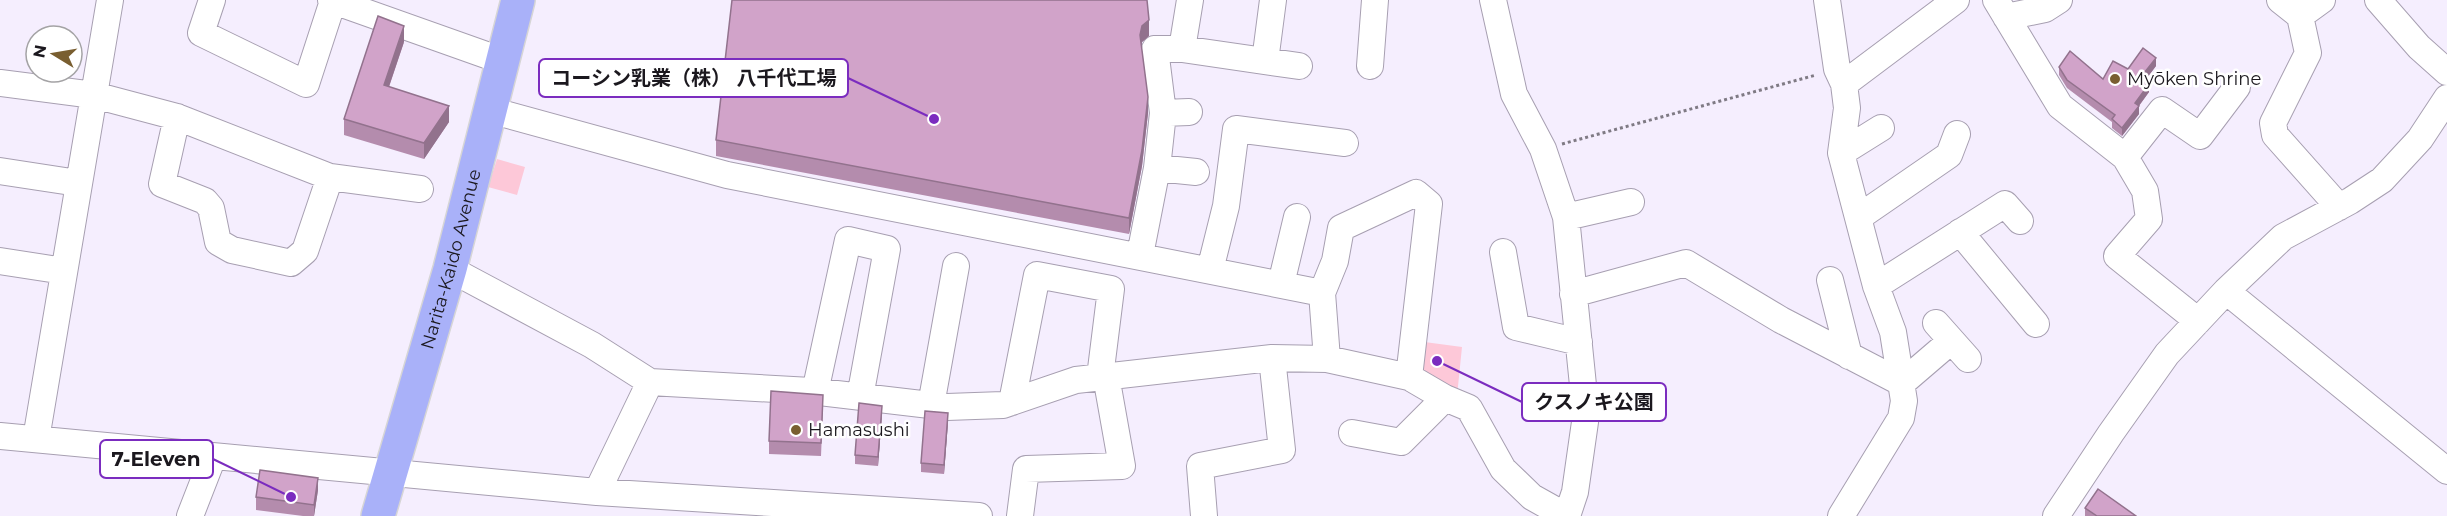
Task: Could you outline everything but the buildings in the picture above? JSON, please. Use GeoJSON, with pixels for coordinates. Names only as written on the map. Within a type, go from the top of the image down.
{"type":"FeatureCollection","features":[{"type":"Feature","properties":{"kind":"highway","name":"Narita-Kaido Avenue"},"geometry":{"type":"LineString","coordinates":[[378,516],[450,269],[518,0]]}},
{"type":"Feature","properties":{"kind":"street"},"geometry":{"type":"LineString","coordinates":[[36,439],[110,0]]}},
{"type":"Feature","properties":{"kind":"street"},"geometry":{"type":"LineString","coordinates":[[212,0],[201,33],[306,84],[332,0],[368,6],[503,61]]}},
{"type":"Feature","properties":{"kind":"street"},"geometry":{"type":"LineString","coordinates":[[1182,49],[1190,0]]}},
{"type":"Feature","properties":{"kind":"street"},"geometry":{"type":"LineString","coordinates":[[1265,61],[1273,0]]}},
{"type":"Feature","properties":{"kind":"street"},"geometry":{"type":"LineString","coordinates":[[1370,66],[1375,0]]}},
{"type":"Feature","properties":{"kind":"street"},"geometry":{"type":"LineString","coordinates":[[450,269],[592,345],[650,382],[815,392],[931,405],[992,406],[1012,402],[1076,380],[1103,376],[1272,358],[1328,359],[1409,377],[1445,398],[1469,408],[1503,469],[1532,497],[1560,514],[1575,492],[1586,415],[1566,218],[1543,149],[1514,94],[1493,0]]}},
{"type":"Feature","properties":{"kind":"street"},"geometry":{"type":"LineString","coordinates":[[1827,0],[1846,108],[1841,153],[1876,286],[1893,332],[1904,401],[1901,418],[1841,516]]}},
{"type":"Feature","properties":{"kind":"street"},"geometry":{"type":"LineString","coordinates":[[1840,77],[1956,0]]}},
{"type":"Feature","properties":{"kind":"street"},"geometry":{"type":"LineString","coordinates":[[2001,9],[2045,9],[2059,0]]}},
{"type":"Feature","properties":{"kind":"street"},"geometry":{"type":"LineString","coordinates":[[2322,0],[2290,8],[2308,52],[2273,123],[2275,135],[2338,207]]}},
{"type":"Feature","properties":{"kind":"street"},"geometry":{"type":"LineString","coordinates":[[2378,0],[2419,47],[2447,72]]}},
{"type":"Feature","properties":{"kind":"street"},"geometry":{"type":"LineString","coordinates":[[2001,9],[2060,106],[2125,158],[2145,191],[2150,219],[2117,256],[2198,321]]}},
{"type":"Feature","properties":{"kind":"street"},"geometry":{"type":"LineString","coordinates":[[1140,255],[1157,168],[1163,113],[1155,49],[1182,49],[1299,66]]}},
{"type":"Feature","properties":{"kind":"street"},"geometry":{"type":"LineString","coordinates":[[0,83],[94,95],[177,117],[330,177],[420,189]]}},
{"type":"Feature","properties":{"kind":"street"},"geometry":{"type":"LineString","coordinates":[[2125,158],[2162,110],[2200,136],[2236,87]]}},
{"type":"Feature","properties":{"kind":"street"},"geometry":{"type":"LineString","coordinates":[[2056,516],[2167,354],[2226,291],[2283,237],[2382,180],[2420,140],[2447,98]]}},
{"type":"Feature","properties":{"kind":"street"},"geometry":{"type":"LineString","coordinates":[[490,110],[727,175],[1140,255],[1322,293]]}},
{"type":"Feature","properties":{"kind":"street"},"geometry":{"type":"LineString","coordinates":[[1163,113],[1189,112]]}},
{"type":"Feature","properties":{"kind":"street"},"geometry":{"type":"LineString","coordinates":[[177,117],[162,184],[205,201],[211,208],[218,242],[232,250],[291,263],[305,250],[330,177]]}},
{"type":"Feature","properties":{"kind":"street"},"geometry":{"type":"LineString","coordinates":[[1841,153],[1881,128]]}},
{"type":"Feature","properties":{"kind":"street"},"geometry":{"type":"LineString","coordinates":[[1210,270],[1226,206],[1236,129],[1345,143]]}},
{"type":"Feature","properties":{"kind":"street"},"geometry":{"type":"LineString","coordinates":[[1859,217],[1949,155],[1957,134]]}},
{"type":"Feature","properties":{"kind":"street"},"geometry":{"type":"LineString","coordinates":[[1157,168],[1196,172]]}},
{"type":"Feature","properties":{"kind":"street"},"geometry":{"type":"LineString","coordinates":[[0,171],[78,183]]}},
{"type":"Feature","properties":{"kind":"street"},"geometry":{"type":"LineString","coordinates":[[1328,359],[1322,293],[1335,261],[1341,228],[1416,193],[1429,204],[1409,377]]}},
{"type":"Feature","properties":{"kind":"street"},"geometry":{"type":"LineString","coordinates":[[1566,218],[1631,202]]}},
{"type":"Feature","properties":{"kind":"street"},"geometry":{"type":"LineString","coordinates":[[1876,286],[2005,204],[2020,221]]}},
{"type":"Feature","properties":{"kind":"street"},"geometry":{"type":"LineString","coordinates":[[1281,284],[1297,217]]}},
{"type":"Feature","properties":{"kind":"street"},"geometry":{"type":"LineString","coordinates":[[1960,232],[2036,324]]}},
{"type":"Feature","properties":{"kind":"street"},"geometry":{"type":"LineString","coordinates":[[815,392],[848,240],[887,249],[860,397]]}},
{"type":"Feature","properties":{"kind":"street"},"geometry":{"type":"LineString","coordinates":[[1503,252],[1516,327],[1579,342]]}},
{"type":"Feature","properties":{"kind":"street"},"geometry":{"type":"LineString","coordinates":[[0,261],[64,271]]}},
{"type":"Feature","properties":{"kind":"street"},"geometry":{"type":"LineString","coordinates":[[1573,294],[1686,263],[1781,320],[1902,382]]}},
{"type":"Feature","properties":{"kind":"street"},"geometry":{"type":"LineString","coordinates":[[931,405],[956,266]]}},
{"type":"Feature","properties":{"kind":"street"},"geometry":{"type":"LineString","coordinates":[[1012,402],[1037,275],[1111,289],[1103,376],[1122,466],[1026,469],[1020,516]]}},
{"type":"Feature","properties":{"kind":"street"},"geometry":{"type":"LineString","coordinates":[[1830,280],[1850,356]]}},
{"type":"Feature","properties":{"kind":"street"},"geometry":{"type":"LineString","coordinates":[[2226,291],[2447,471]]}},
{"type":"Feature","properties":{"kind":"street"},"geometry":{"type":"LineString","coordinates":[[1902,382],[1952,341]]}},
{"type":"Feature","properties":{"kind":"street"},"geometry":{"type":"LineString","coordinates":[[1204,516],[1200,466],[1282,450],[1272,358]]}},
{"type":"Feature","properties":{"kind":"street"},"geometry":{"type":"LineString","coordinates":[[597,492],[650,382]]}},
{"type":"Feature","properties":{"kind":"street"},"geometry":{"type":"LineString","coordinates":[[1352,433],[1401,442],[1445,398]]}},
{"type":"Feature","properties":{"kind":"street"},"geometry":{"type":"LineString","coordinates":[[0,436],[597,492],[979,516]]}},
{"type":"Feature","properties":{"kind":"street"},"geometry":{"type":"LineString","coordinates":[[190,516],[213,457]]}},
{"type":"Feature","properties":{"kind":"path"},"geometry":{"type":"LineString","coordinates":[[1543,149],[1840,77]]}},
{"type":"Feature","properties":{"kind":"shaded area"},"geometry":{"type":"Polygon","coordinates":[[[497,159],[525,167],[517,195],[488,187],[497,159]]]}},
{"type":"Feature","properties":{"kind":"shaded area"},"geometry":{"type":"Polygon","coordinates":[[[1417,341],[1462,347],[1457,396],[1412,376],[1417,341]]]}},
{"type":"Feature","properties":{"kind":"place","name":"Myōken Shrine"},"geometry":{"type":"Point","coordinates":[2115,79]}},
{"type":"Feature","properties":{"kind":"place","name":"コーシン乳業（株） 八千代工場"},"geometry":{"type":"Point","coordinates":[934,119]}},
{"type":"Feature","properties":{"kind":"place","name":"クスノキ公園"},"geometry":{"type":"Point","coordinates":[1437,361]}},
{"type":"Feature","properties":{"kind":"place","name":"Hamasushi"},"geometry":{"type":"Point","coordinates":[796,430]}},
{"type":"Feature","properties":{"kind":"place","name":"7-Eleven"},"geometry":{"type":"Point","coordinates":[291,497]}}]}
